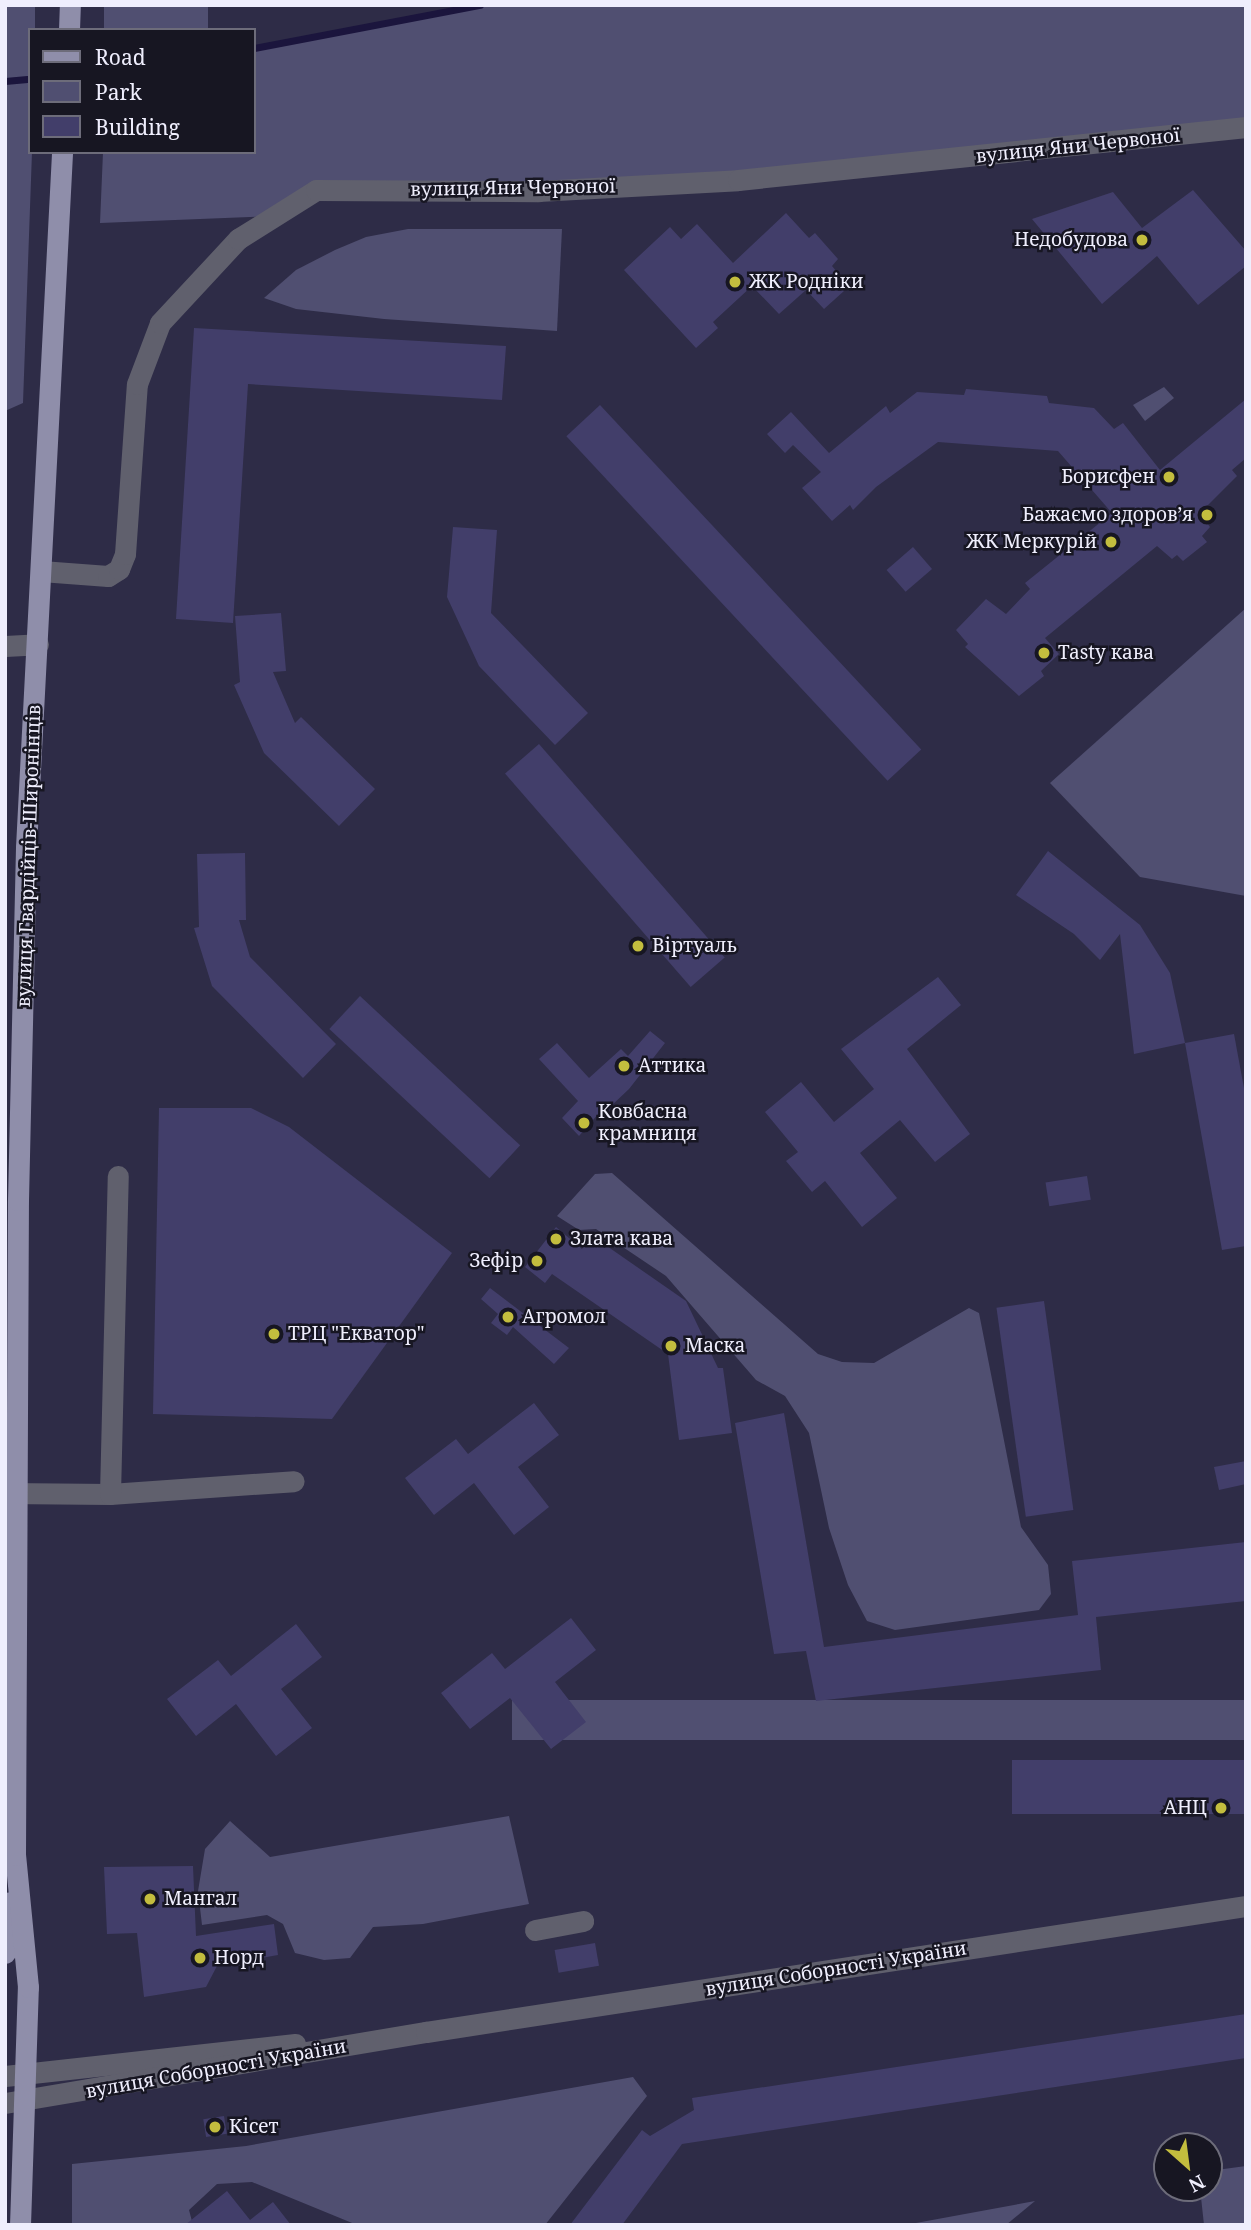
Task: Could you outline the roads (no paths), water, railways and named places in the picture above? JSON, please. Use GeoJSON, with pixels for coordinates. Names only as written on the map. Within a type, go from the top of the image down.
{"type":"FeatureCollection","features":[{"type":"Feature","properties":{"kind":"main road"},"geometry":{"type":"LineString","coordinates":[[69,28],[70,5]]}},
{"type":"Feature","properties":{"kind":"main road","name":"вулиця Гвардійців-Широнінців"},"geometry":{"type":"LineString","coordinates":[[5,1953],[12,1841],[10,1493],[26,847],[62,154]]}},
{"type":"Feature","properties":{"kind":"main road","name":"вулиця Гвардійців-Широнінців"},"geometry":{"type":"LineString","coordinates":[[12,1841],[28,1987],[27,2073],[15,2101],[20,2225]]}},
{"type":"Feature","properties":{"kind":"street","name":"вулиця Яни Червоної"},"geometry":{"type":"LineString","coordinates":[[41,571],[108,576],[120,569],[125,554],[137,384],[160,323],[238,239],[316,190],[538,191],[738,180],[1246,127]]}},
{"type":"Feature","properties":{"kind":"street"},"geometry":{"type":"LineString","coordinates":[[5,646],[38,644]]}},
{"type":"Feature","properties":{"kind":"street"},"geometry":{"type":"LineString","coordinates":[[110,1494],[118,1176]]}},
{"type":"Feature","properties":{"kind":"street"},"geometry":{"type":"LineString","coordinates":[[10,1493],[110,1494],[294,1481]]}},
{"type":"Feature","properties":{"kind":"street","name":"вулиця Соборності України"},"geometry":{"type":"LineString","coordinates":[[15,2101],[426,2032],[1246,1906]]}},
{"type":"Feature","properties":{"kind":"street"},"geometry":{"type":"LineString","coordinates":[[535,1930],[583,1921]]}},
{"type":"Feature","properties":{"kind":"street","name":"вулиця Соборності України"},"geometry":{"type":"LineString","coordinates":[[5,2076],[426,2032]]}},
{"type":"Feature","properties":{"kind":"waterway"},"geometry":{"type":"LineString","coordinates":[[256,48],[480,5]]}},
{"type":"Feature","properties":{"kind":"waterway"},"geometry":{"type":"LineString","coordinates":[[5,81],[28,79]]}},
{"type":"Feature","properties":{"kind":"place","name":"Недобудова"},"geometry":{"type":"Point","coordinates":[1142,240]}},
{"type":"Feature","properties":{"kind":"place","name":"ЖК Родніки"},"geometry":{"type":"Point","coordinates":[735,282]}},
{"type":"Feature","properties":{"kind":"place","name":"Борисфен"},"geometry":{"type":"Point","coordinates":[1169,477]}},
{"type":"Feature","properties":{"kind":"place","name":"Бажаємо здоровʼя"},"geometry":{"type":"Point","coordinates":[1207,515]}},
{"type":"Feature","properties":{"kind":"place","name":"ЖК Меркурій"},"geometry":{"type":"Point","coordinates":[1111,542]}},
{"type":"Feature","properties":{"kind":"place","name":"Tasty кава"},"geometry":{"type":"Point","coordinates":[1044,653]}},
{"type":"Feature","properties":{"kind":"place","name":"Віртуаль"},"geometry":{"type":"Point","coordinates":[638,946]}},
{"type":"Feature","properties":{"kind":"place","name":"Аттика"},"geometry":{"type":"Point","coordinates":[624,1066]}},
{"type":"Feature","properties":{"kind":"place","name":"Ковбасна крамниця"},"geometry":{"type":"Point","coordinates":[584,1123]}},
{"type":"Feature","properties":{"kind":"place","name":"Злата кава"},"geometry":{"type":"Point","coordinates":[556,1239]}},
{"type":"Feature","properties":{"kind":"place","name":"Зефір"},"geometry":{"type":"Point","coordinates":[537,1261]}},
{"type":"Feature","properties":{"kind":"place","name":"Агромол"},"geometry":{"type":"Point","coordinates":[508,1317]}},
{"type":"Feature","properties":{"kind":"place","name":"ТРЦ \"Екватор\""},"geometry":{"type":"Point","coordinates":[274,1334]}},
{"type":"Feature","properties":{"kind":"place","name":"Маска"},"geometry":{"type":"Point","coordinates":[671,1346]}},
{"type":"Feature","properties":{"kind":"place","name":"АНЦ"},"geometry":{"type":"Point","coordinates":[1221,1808]}},
{"type":"Feature","properties":{"kind":"place","name":"Мангал"},"geometry":{"type":"Point","coordinates":[150,1899]}},
{"type":"Feature","properties":{"kind":"place","name":"Норд"},"geometry":{"type":"Point","coordinates":[200,1958]}},
{"type":"Feature","properties":{"kind":"place","name":"Кісет"},"geometry":{"type":"Point","coordinates":[215,2127]}}]}
